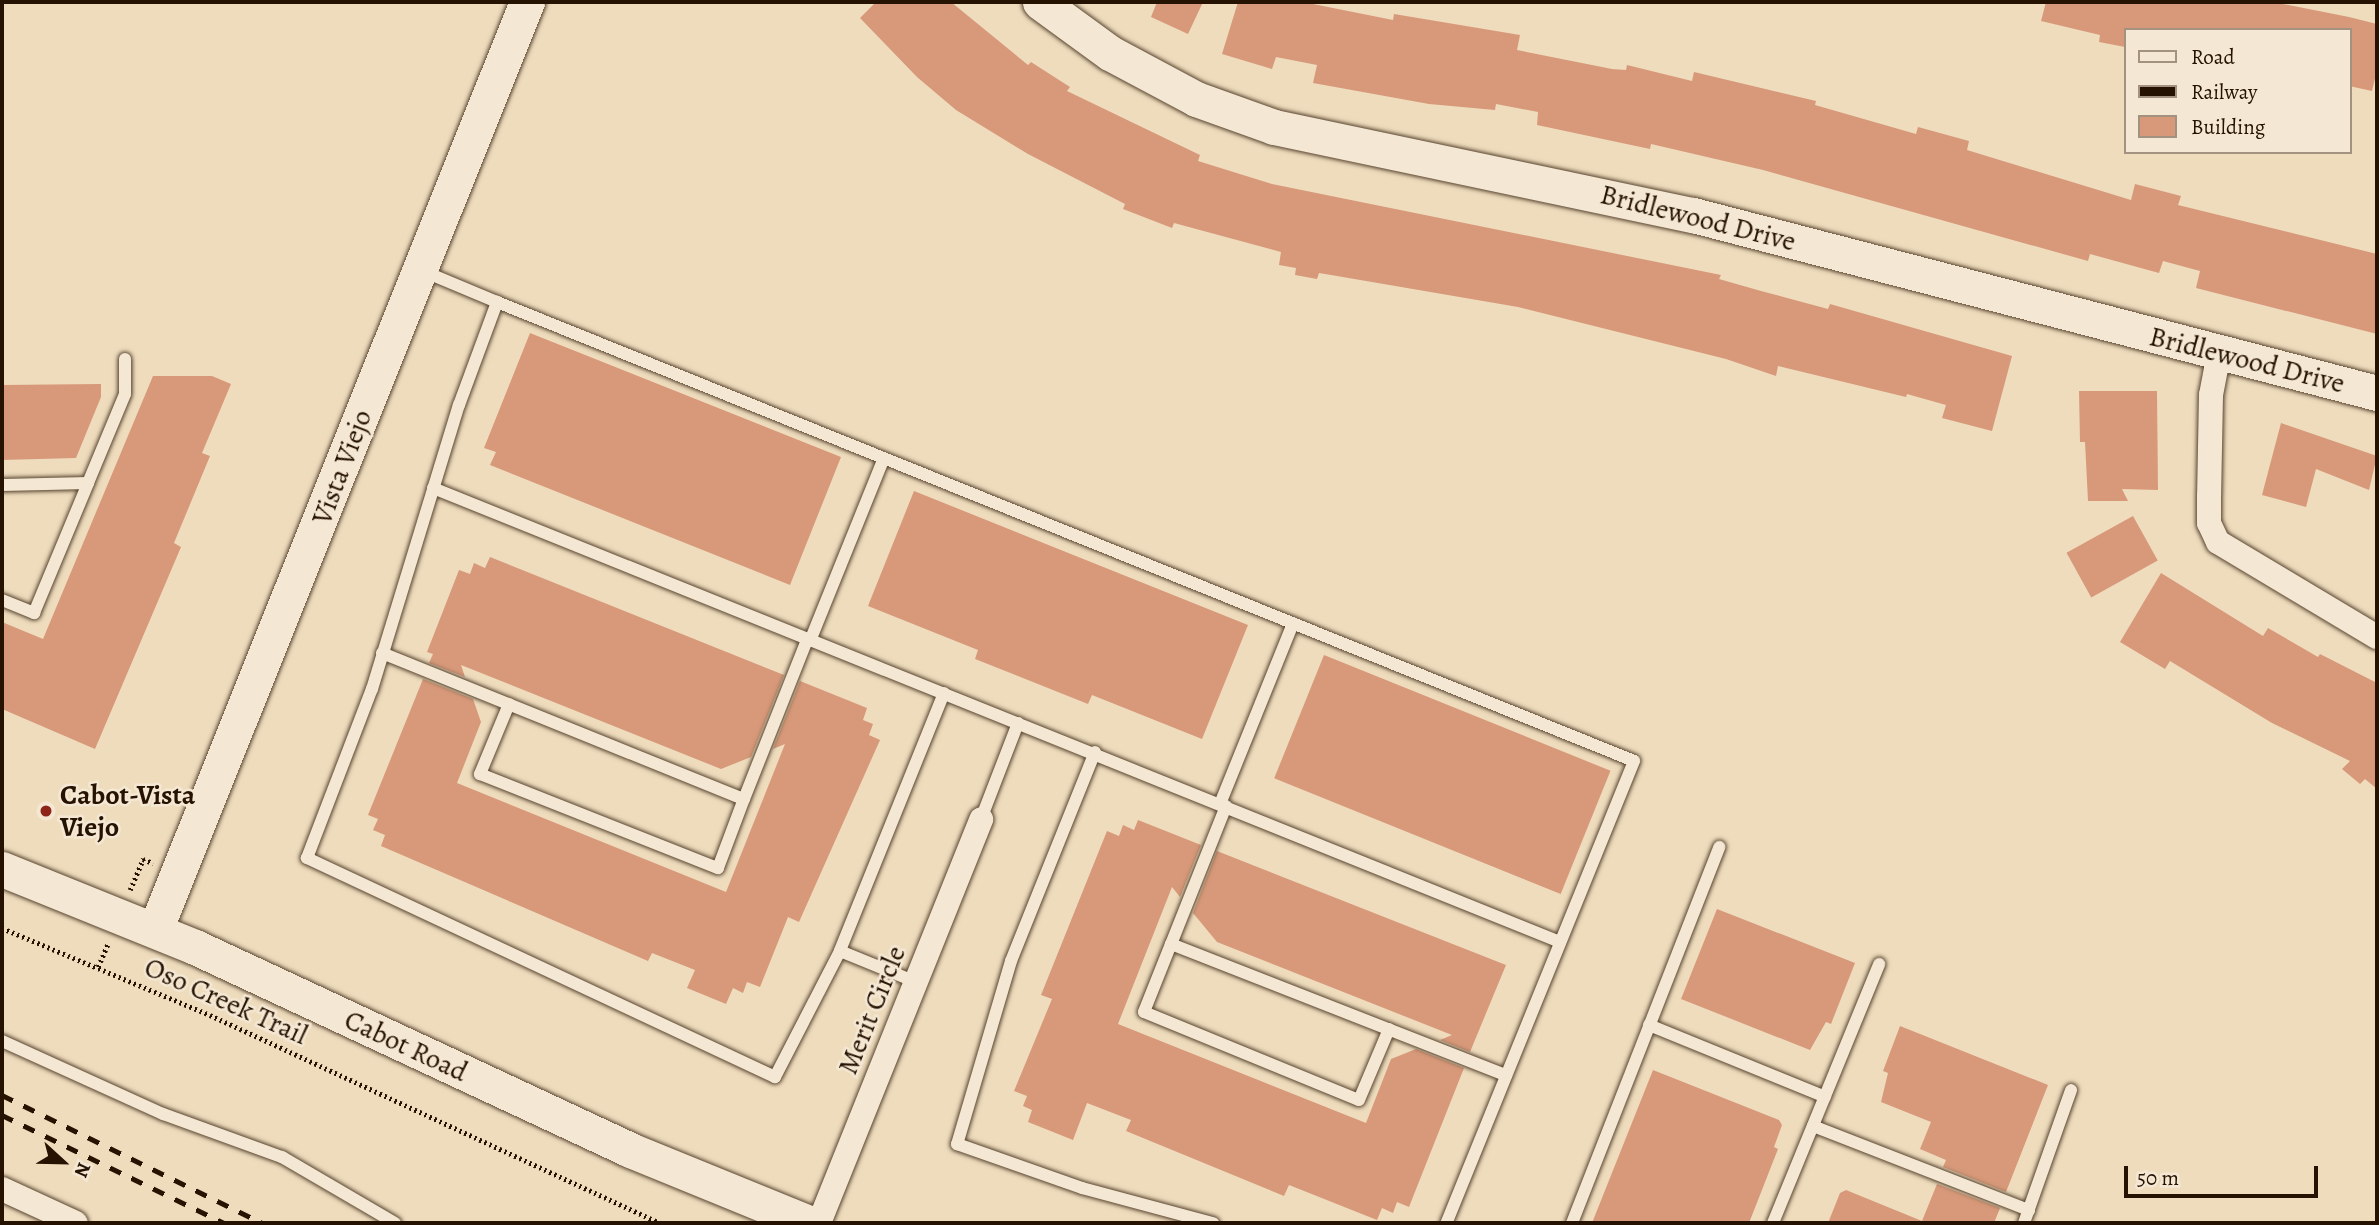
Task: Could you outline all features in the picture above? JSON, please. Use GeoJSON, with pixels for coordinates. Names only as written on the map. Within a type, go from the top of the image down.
{"type":"FeatureCollection","features":[{"type":"Feature","properties":{"kind":"street","name":"Vista Viejo"},"geometry":{"type":"LineString","coordinates":[[155,930],[527,2]]}},
{"type":"Feature","properties":{"kind":"street","name":"Bridlewood Drive"},"geometry":{"type":"LineString","coordinates":[[1040,2],[1110,53],[1196,99],[1274,127],[1411,158],[1582,189],[2377,393]]}},
{"type":"Feature","properties":{"kind":"street"},"geometry":{"type":"LineString","coordinates":[[2219,353],[2211,395],[2209,496],[2209,523],[2218,542],[2377,636]]}},
{"type":"Feature","properties":{"kind":"street","name":"Merit Circle"},"geometry":{"type":"LineString","coordinates":[[819,1223],[981,819]]}},
{"type":"Feature","properties":{"kind":"street","name":"Cabot Road"},"geometry":{"type":"LineString","coordinates":[[2,869],[155,930],[630,1150],[809,1223]]}},
{"type":"Feature","properties":{"kind":"street"},"geometry":{"type":"LineString","coordinates":[[2,1188],[76,1223]]}},
{"type":"Feature","properties":{"kind":"lane"},"geometry":{"type":"LineString","coordinates":[[420,270],[1634,761],[1446,1223]]}},
{"type":"Feature","properties":{"kind":"lane"},"geometry":{"type":"LineString","coordinates":[[497,302],[433,488],[382,653],[307,858],[775,1077],[840,951],[944,693]]}},
{"type":"Feature","properties":{"kind":"lane"},"geometry":{"type":"LineString","coordinates":[[2,600],[34,613],[125,394],[125,359]]}},
{"type":"Feature","properties":{"kind":"lane"},"geometry":{"type":"LineString","coordinates":[[509,704],[480,774],[718,868],[808,640],[884,458]]}},
{"type":"Feature","properties":{"kind":"lane"},"geometry":{"type":"LineString","coordinates":[[2,485],[88,483]]}},
{"type":"Feature","properties":{"kind":"lane"},"geometry":{"type":"LineString","coordinates":[[433,488],[808,640],[1095,752],[1560,942]]}},
{"type":"Feature","properties":{"kind":"lane"},"geometry":{"type":"LineString","coordinates":[[1293,623],[1144,1012],[1359,1100],[1389,1029]]}},
{"type":"Feature","properties":{"kind":"lane"},"geometry":{"type":"LineString","coordinates":[[382,653],[744,799]]}},
{"type":"Feature","properties":{"kind":"lane"},"geometry":{"type":"LineString","coordinates":[[981,819],[1018,723]]}},
{"type":"Feature","properties":{"kind":"lane"},"geometry":{"type":"LineString","coordinates":[[1095,752],[1011,961],[957,1144],[1178,1219],[1211,1223]]}},
{"type":"Feature","properties":{"kind":"lane"},"geometry":{"type":"LineString","coordinates":[[1572,1223],[1719,847]]}},
{"type":"Feature","properties":{"kind":"lane"},"geometry":{"type":"LineString","coordinates":[[1171,944],[1507,1075]]}},
{"type":"Feature","properties":{"kind":"lane"},"geometry":{"type":"LineString","coordinates":[[840,951],[916,982]]}},
{"type":"Feature","properties":{"kind":"lane"},"geometry":{"type":"LineString","coordinates":[[1773,1223],[1879,964]]}},
{"type":"Feature","properties":{"kind":"lane"},"geometry":{"type":"LineString","coordinates":[[1649,1025],[1825,1097]]}},
{"type":"Feature","properties":{"kind":"lane"},"geometry":{"type":"LineString","coordinates":[[2,1041],[163,1114],[282,1157],[395,1223]]}},
{"type":"Feature","properties":{"kind":"lane"},"geometry":{"type":"LineString","coordinates":[[2024,1223],[2071,1090]]}},
{"type":"Feature","properties":{"kind":"lane"},"geometry":{"type":"LineString","coordinates":[[1813,1126],[2029,1210]]}},
{"type":"Feature","properties":{"kind":"path","name":"Oso Creek Trail"},"geometry":{"type":"LineString","coordinates":[[2,928],[210,1015],[661,1223]]}},
{"type":"Feature","properties":{"kind":"building"},"geometry":{"type":"Polygon","coordinates":[[[876,2],[951,2],[1028,65],[1031,62],[1070,87],[1067,91],[1200,155],[1198,161],[1272,184],[1721,275],[1719,279],[1761,291],[1828,309],[1830,304],[2012,356],[1992,431],[1942,418],[1946,405],[1907,394],[1906,397],[1778,366],[1776,376],[1726,359],[1518,307],[1319,273],[1317,279],[1295,275],[1296,268],[1279,265],[1281,252],[1174,223],[1172,228],[1123,209],[1125,204],[1028,154],[956,110],[917,77],[860,18],[876,2]]]}},
{"type":"Feature","properties":{"kind":"building"},"geometry":{"type":"Polygon","coordinates":[[[1157,2],[1203,2],[1188,34],[1151,17],[1157,2]]]}},
{"type":"Feature","properties":{"kind":"building"},"geometry":{"type":"Polygon","coordinates":[[[1238,2],[1303,2],[1393,20],[1394,14],[1520,35],[1517,50],[1612,69],[1626,70],[1627,65],[1692,81],[1694,72],[1816,101],[1815,105],[1916,134],[1918,127],[1969,141],[1967,150],[2131,200],[2135,184],[2181,196],[2178,205],[2377,254],[2377,334],[2196,288],[2200,271],[2163,261],[2159,273],[2090,254],[2088,261],[1763,170],[1651,144],[1650,149],[1537,125],[1538,112],[1496,104],[1495,110],[1429,104],[1313,83],[1317,65],[1276,57],[1272,69],[1222,54],[1238,2]]]}},
{"type":"Feature","properties":{"kind":"building"},"geometry":{"type":"Polygon","coordinates":[[[2046,2],[2273,2],[2377,24],[2377,70],[2372,91],[2351,86],[2351,28],[2124,28],[2124,47],[2099,42],[2100,35],[2041,21],[2046,2]]]}},
{"type":"Feature","properties":{"kind":"building"},"geometry":{"type":"Polygon","coordinates":[[[530,333],[841,457],[790,585],[490,465],[496,452],[484,448],[530,333]]]}},
{"type":"Feature","properties":{"kind":"building"},"geometry":{"type":"Polygon","coordinates":[[[153,376],[212,376],[231,384],[202,453],[210,456],[174,543],[181,547],[95,749],[2,709],[2,622],[43,639],[153,376]]]}},
{"type":"Feature","properties":{"kind":"building"},"geometry":{"type":"Polygon","coordinates":[[[101,384],[101,397],[76,458],[2,460],[2,385],[101,384]]]}},
{"type":"Feature","properties":{"kind":"building"},"geometry":{"type":"Polygon","coordinates":[[[2079,391],[2157,391],[2158,490],[2122,489],[2128,501],[2088,501],[2085,442],[2080,442],[2079,391]]]}},
{"type":"Feature","properties":{"kind":"building"},"geometry":{"type":"Polygon","coordinates":[[[2281,423],[2377,456],[2369,490],[2316,469],[2306,507],[2262,495],[2281,423]]]}},
{"type":"Feature","properties":{"kind":"building"},"geometry":{"type":"Polygon","coordinates":[[[914,491],[1248,625],[1202,739],[1092,695],[1088,704],[975,659],[978,650],[868,606],[914,491]]]}},
{"type":"Feature","properties":{"kind":"building"},"geometry":{"type":"Polygon","coordinates":[[[2133,516],[2158,561],[2091,597],[2067,553],[2133,516]]]}},
{"type":"Feature","properties":{"kind":"building"},"geometry":{"type":"Polygon","coordinates":[[[490,557],[784,675],[751,757],[721,769],[461,665],[465,677],[429,663],[433,654],[427,652],[459,570],[470,574],[474,563],[485,568],[490,557]]]}},
{"type":"Feature","properties":{"kind":"building"},"geometry":{"type":"Polygon","coordinates":[[[2161,573],[2263,636],[2268,628],[2318,657],[2320,654],[2377,683],[2377,789],[2365,779],[2360,784],[2342,769],[2350,761],[2272,723],[2170,661],[2165,669],[2120,642],[2161,573]]]}},
{"type":"Feature","properties":{"kind":"building"},"geometry":{"type":"Polygon","coordinates":[[[1324,655],[1610,771],[1561,894],[1274,778],[1324,655]]]}},
{"type":"Feature","properties":{"kind":"building"},"geometry":{"type":"Polygon","coordinates":[[[423,679],[473,699],[481,722],[457,783],[726,892],[785,744],[773,749],[800,681],[867,708],[863,720],[873,724],[869,735],[880,740],[799,922],[788,917],[760,987],[747,982],[743,993],[733,988],[726,1004],[687,988],[695,970],[652,953],[648,961],[381,846],[385,835],[373,830],[378,819],[368,815],[423,679]]]}},
{"type":"Feature","properties":{"kind":"building"},"geometry":{"type":"Polygon","coordinates":[[[1138,820],[1201,845],[1180,897],[1172,887],[1118,1024],[1366,1123],[1391,1059],[1416,1049],[1464,1068],[1409,1207],[1397,1202],[1393,1213],[1382,1208],[1377,1220],[1289,1185],[1284,1196],[1126,1131],[1131,1120],[1087,1103],[1073,1140],[1028,1122],[1032,1110],[1023,1106],[1027,1096],[1014,1091],[1052,999],[1041,995],[1107,831],[1119,836],[1123,825],[1134,830],[1138,820]]]}},
{"type":"Feature","properties":{"kind":"building"},"geometry":{"type":"Polygon","coordinates":[[[1217,851],[1506,965],[1470,1052],[1440,1040],[1452,1035],[1217,942],[1193,913],[1217,851]]]}},
{"type":"Feature","properties":{"kind":"building"},"geometry":{"type":"Polygon","coordinates":[[[1717,909],[1855,963],[1831,1024],[1826,1022],[1810,1050],[1681,999],[1717,909]]]}},
{"type":"Feature","properties":{"kind":"building"},"geometry":{"type":"Polygon","coordinates":[[[1900,1026],[2048,1085],[2006,1192],[1943,1167],[1946,1160],[1920,1149],[1931,1122],[1881,1102],[1888,1073],[1883,1071],[1900,1026]]]}},
{"type":"Feature","properties":{"kind":"building"},"geometry":{"type":"Polygon","coordinates":[[[1653,1070],[1779,1120],[1782,1125],[1774,1147],[1778,1149],[1749,1223],[1592,1223],[1653,1070]]]}},
{"type":"Feature","properties":{"kind":"building"},"geometry":{"type":"Polygon","coordinates":[[[1937,1184],[2000,1208],[1994,1223],[1828,1223],[1840,1193],[1846,1190],[1922,1221],[1937,1184]]]}},
{"type":"Feature","properties":{"kind":"railway"},"geometry":{"type":"LineString","coordinates":[[2,1095],[262,1223]]}},
{"type":"Feature","properties":{"kind":"railway"},"geometry":{"type":"LineString","coordinates":[[2,1115],[224,1223]]}},
{"type":"Feature","properties":{"kind":"place","name":"Cabot-Vista Viejo"},"geometry":{"type":"Point","coordinates":[46,811]}}]}
